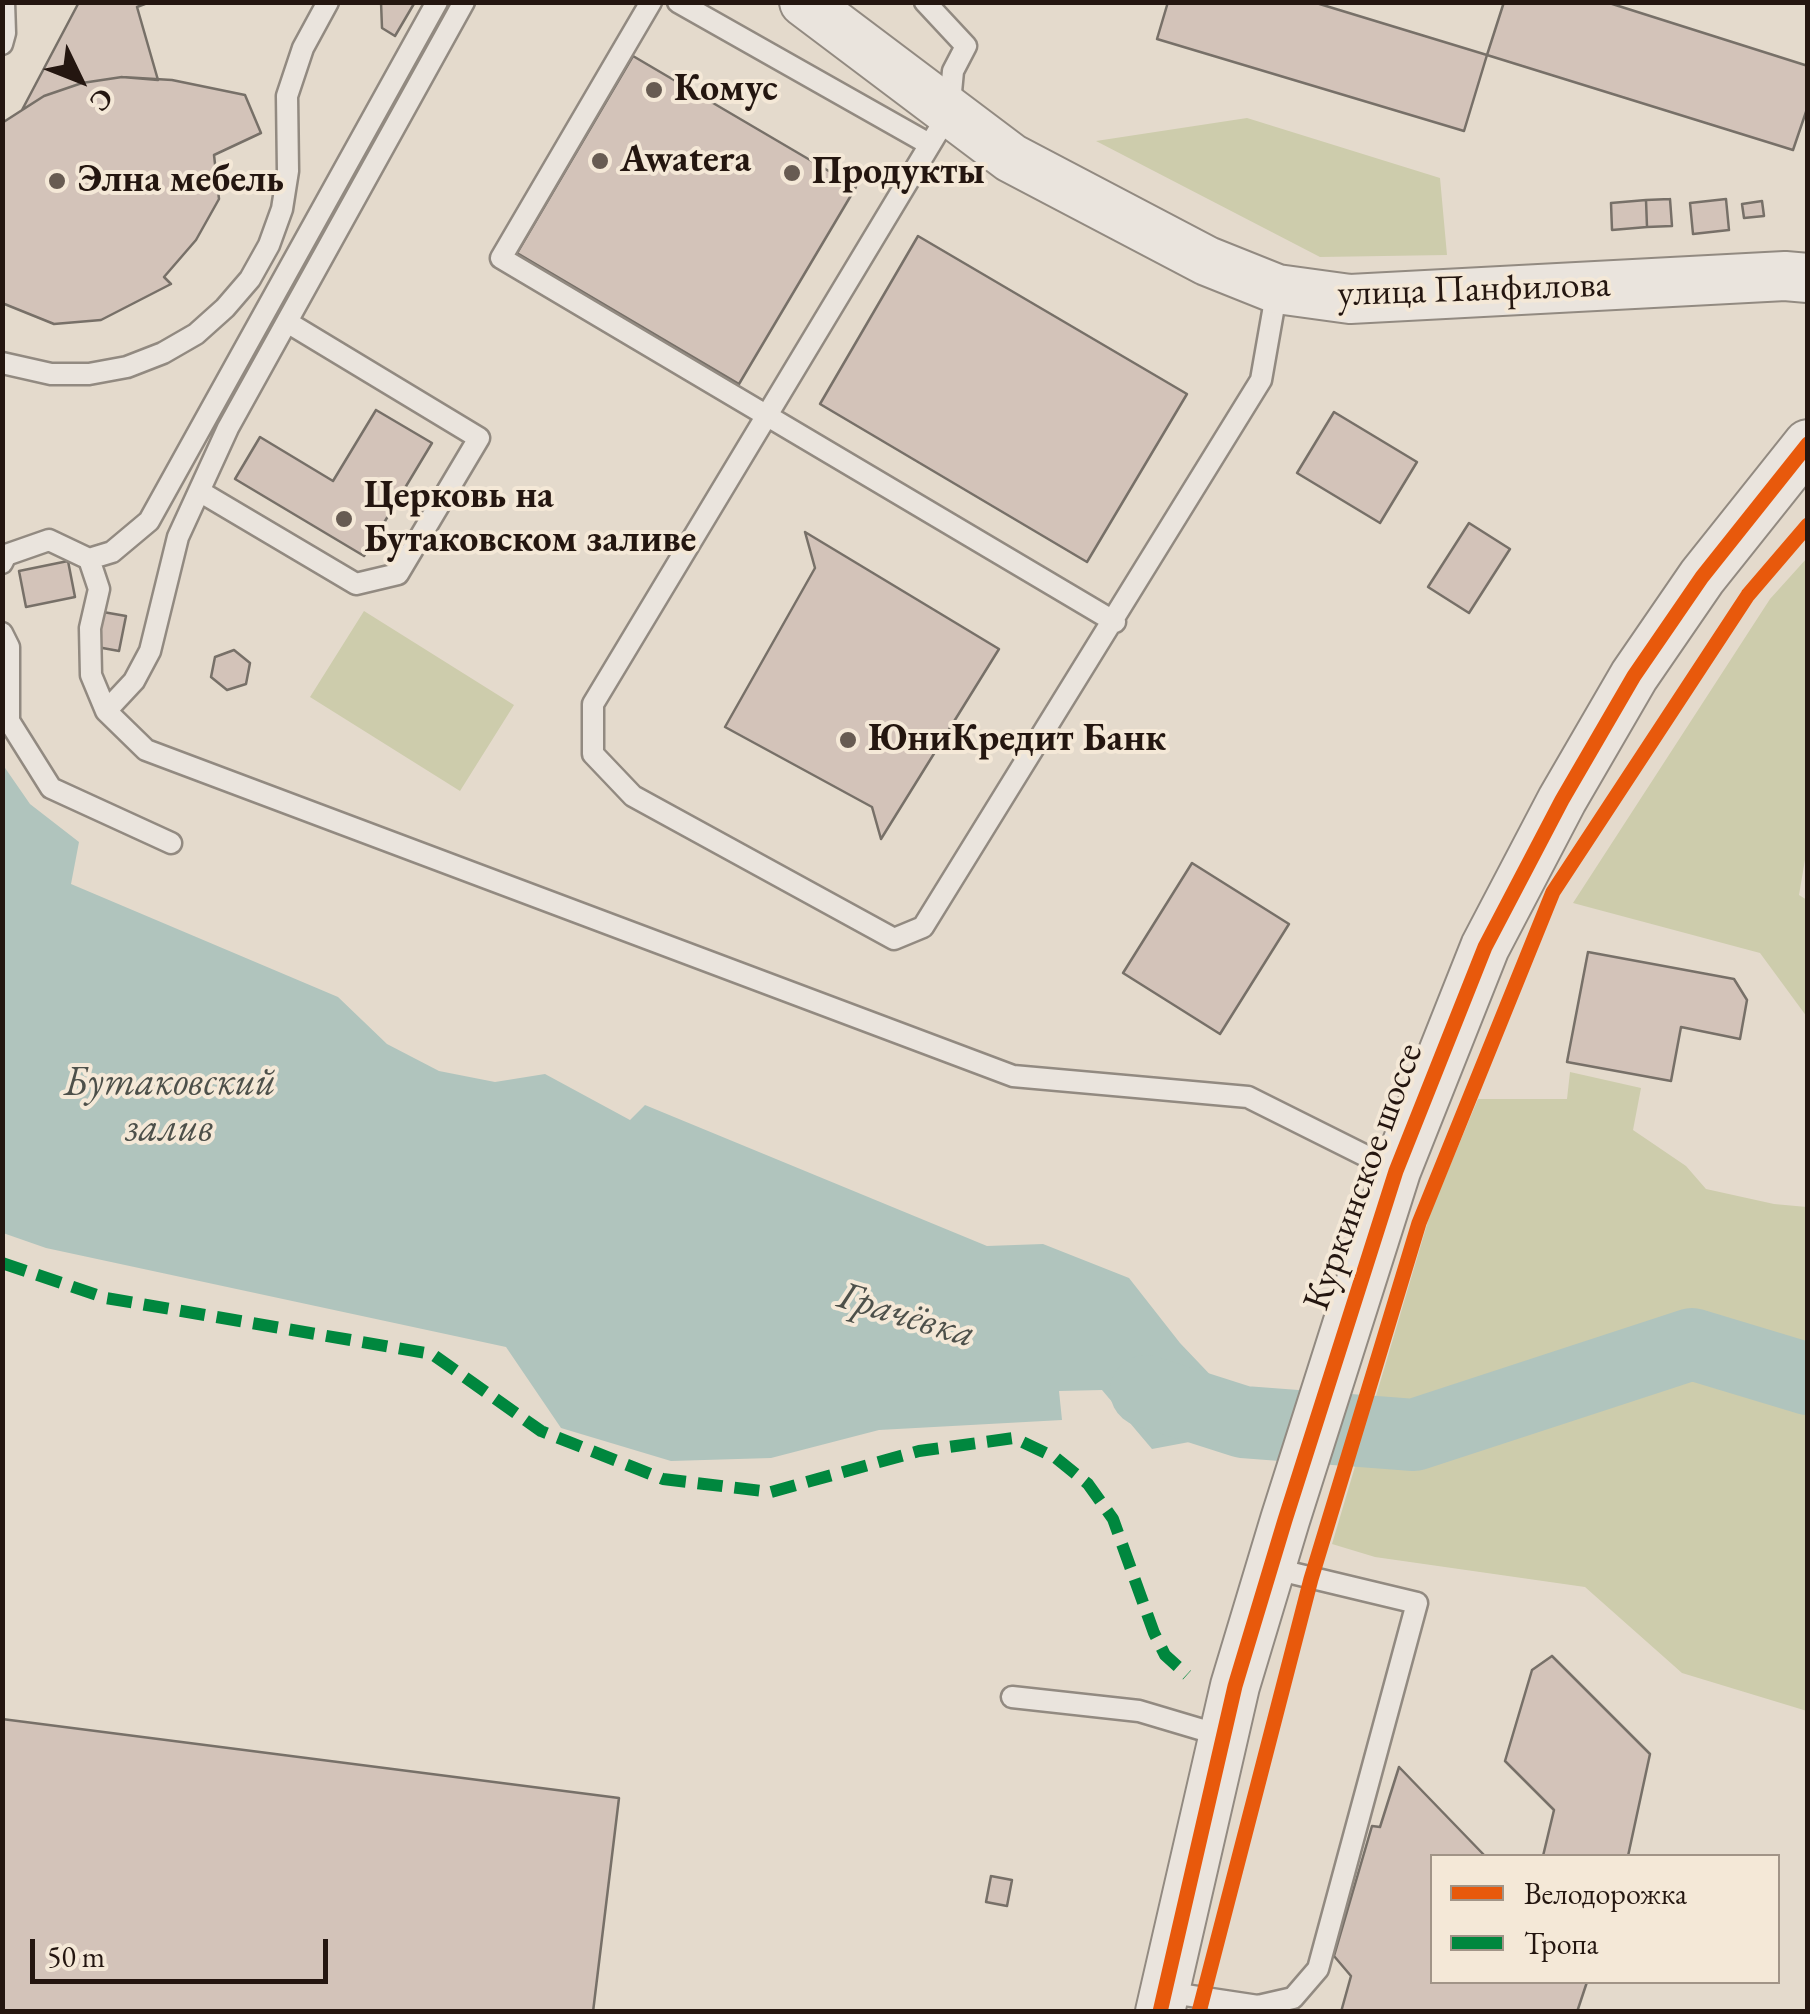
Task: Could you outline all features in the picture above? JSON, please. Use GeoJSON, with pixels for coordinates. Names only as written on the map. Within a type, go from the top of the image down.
{"type":"FeatureCollection","features":[{"type":"Feature","properties":{"kind":"street","name":"улица Панфилова"},"geometry":{"type":"LineString","coordinates":[[804,2],[939,129],[1011,158],[1207,260],[1277,289],[1350,299],[1785,276],[1808,278]]}},
{"type":"Feature","properties":{"kind":"street","name":"Куркинское шоссе"},"geometry":{"type":"LineString","coordinates":[[1163,2002],[1234,1686],[1270,1568],[1396,1171],[1485,947],[1562,800],[1634,676],[1702,576],[1808,444]]}},
{"type":"Feature","properties":{"kind":"lane"},"geometry":{"type":"LineString","coordinates":[[2,44],[6,33],[4,2]]}},
{"type":"Feature","properties":{"kind":"lane"},"geometry":{"type":"LineString","coordinates":[[2,363],[50,374],[89,374],[127,367],[196,334],[225,308],[250,279],[269,245],[282,209],[288,171],[286,96],[303,48],[328,2]]}},
{"type":"Feature","properties":{"kind":"lane"},"geometry":{"type":"LineString","coordinates":[[2,562],[6,555],[49,540],[89,559],[112,552],[149,521],[437,2]]}},
{"type":"Feature","properties":{"kind":"lane"},"geometry":{"type":"LineString","coordinates":[[106,711],[134,681],[150,651],[178,537],[228,428],[464,2]]}},
{"type":"Feature","properties":{"kind":"lane"},"geometry":{"type":"LineString","coordinates":[[651,2],[500,258],[1115,622]]}},
{"type":"Feature","properties":{"kind":"lane"},"geometry":{"type":"LineString","coordinates":[[678,2],[939,129]]}},
{"type":"Feature","properties":{"kind":"lane"},"geometry":{"type":"LineString","coordinates":[[925,2],[966,46],[953,71],[939,129],[594,704],[592,754],[633,796],[894,939],[923,927],[1115,622],[1260,380],[1277,289]]}},
{"type":"Feature","properties":{"kind":"lane"},"geometry":{"type":"LineString","coordinates":[[199,490],[356,584],[398,574],[479,438],[287,322]]}},
{"type":"Feature","properties":{"kind":"lane"},"geometry":{"type":"LineString","coordinates":[[89,559],[99,589],[90,628],[91,675],[106,711],[146,750],[1013,1076],[1248,1096],[1396,1171]]}},
{"type":"Feature","properties":{"kind":"lane"},"geometry":{"type":"LineString","coordinates":[[2,632],[9,647],[9,720],[51,788],[170,843]]}},
{"type":"Feature","properties":{"kind":"lane"},"geometry":{"type":"LineString","coordinates":[[1163,2002],[1258,2006],[1293,1998],[1318,1969],[1417,1603],[1270,1568]]}},
{"type":"Feature","properties":{"kind":"lane"},"geometry":{"type":"LineString","coordinates":[[1012,1697],[1139,1711],[1223,1736]]}},
{"type":"Feature","properties":{"kind":"green space"},"geometry":{"type":"Polygon","coordinates":[[[1247,118],[1440,178],[1447,255],[1320,257],[1096,141],[1247,118]]]}},
{"type":"Feature","properties":{"kind":"green space"},"geometry":{"type":"Polygon","coordinates":[[[1807,558],[1808,842],[1799,895],[1807,900],[1807,1017],[1760,953],[1573,903],[1770,599],[1807,558]]]}},
{"type":"Feature","properties":{"kind":"green space"},"geometry":{"type":"Polygon","coordinates":[[[364,611],[514,705],[460,791],[310,697],[364,611]]]}},
{"type":"Feature","properties":{"kind":"green space"},"geometry":{"type":"Polygon","coordinates":[[[1570,1072],[1641,1088],[1633,1130],[1686,1166],[1706,1189],[1807,1207],[1807,1711],[1682,1673],[1585,1587],[1375,1557],[1332,1544],[1431,1211],[1478,1099],[1567,1099],[1570,1072]]]}},
{"type":"Feature","properties":{"kind":"water","name":"Бутаковский залив"},"geometry":{"type":"Polygon","coordinates":[[[3,765],[30,804],[79,842],[71,884],[338,997],[387,1044],[439,1071],[495,1082],[545,1074],[630,1120],[645,1105],[987,1246],[1043,1244],[1129,1278],[1180,1343],[1239,1405],[1243,1422],[1232,1434],[1152,1449],[1102,1390],[1059,1391],[1062,1420],[879,1430],[771,1458],[671,1461],[561,1428],[506,1347],[46,1248],[3,1233],[3,765]]]}},
{"type":"Feature","properties":{"kind":"building"},"geometry":{"type":"Polygon","coordinates":[[[75,2],[150,2],[137,7],[158,80],[122,77],[82,83],[44,96],[22,110],[78,4],[75,2]]]}},
{"type":"Feature","properties":{"kind":"building"},"geometry":{"type":"Polygon","coordinates":[[[381,2],[415,2],[395,36],[382,28],[381,2]]]}},
{"type":"Feature","properties":{"kind":"building"},"geometry":{"type":"Polygon","coordinates":[[[1168,2],[1313,2],[1487,55],[1464,131],[1157,39],[1168,2]]]}},
{"type":"Feature","properties":{"kind":"building"},"geometry":{"type":"Polygon","coordinates":[[[1504,2],[1606,2],[1808,66],[1808,106],[1793,150],[1487,55],[1504,2]]]}},
{"type":"Feature","properties":{"kind":"building"},"geometry":{"type":"Polygon","coordinates":[[[633,56],[856,187],[739,384],[517,253],[633,56]]]}},
{"type":"Feature","properties":{"kind":"building"},"geometry":{"type":"Polygon","coordinates":[[[122,77],[172,80],[245,95],[261,133],[214,155],[219,199],[196,240],[164,277],[171,284],[101,320],[54,324],[2,303],[2,123],[44,96],[82,83],[122,77]]]}},
{"type":"Feature","properties":{"kind":"building"},"geometry":{"type":"Polygon","coordinates":[[[1670,199],[1672,226],[1647,227],[1646,200],[1670,199]]]}},
{"type":"Feature","properties":{"kind":"building"},"geometry":{"type":"Polygon","coordinates":[[[1726,199],[1729,230],[1693,234],[1690,203],[1726,199]]]}},
{"type":"Feature","properties":{"kind":"building"},"geometry":{"type":"Polygon","coordinates":[[[1646,200],[1647,227],[1612,230],[1611,203],[1646,200]]]}},
{"type":"Feature","properties":{"kind":"building"},"geometry":{"type":"Polygon","coordinates":[[[1762,201],[1764,216],[1744,218],[1742,204],[1762,201]]]}},
{"type":"Feature","properties":{"kind":"building"},"geometry":{"type":"Polygon","coordinates":[[[918,236],[1187,394],[1087,562],[820,404],[918,236]]]}},
{"type":"Feature","properties":{"kind":"building","name":"Церковь на Бутаковском заливе"},"geometry":{"type":"Polygon","coordinates":[[[376,410],[432,443],[364,556],[235,479],[260,437],[333,481],[376,410]]]}},
{"type":"Feature","properties":{"kind":"building"},"geometry":{"type":"Polygon","coordinates":[[[1334,412],[1417,462],[1380,523],[1297,473],[1334,412]]]}},
{"type":"Feature","properties":{"kind":"building"},"geometry":{"type":"Polygon","coordinates":[[[1469,523],[1510,549],[1469,613],[1428,587],[1469,523]]]}},
{"type":"Feature","properties":{"kind":"building"},"geometry":{"type":"Polygon","coordinates":[[[805,532],[999,649],[881,839],[872,807],[725,727],[815,568],[805,532]]]}},
{"type":"Feature","properties":{"kind":"building"},"geometry":{"type":"Polygon","coordinates":[[[68,561],[75,597],[26,607],[19,571],[68,561]]]}},
{"type":"Feature","properties":{"kind":"building"},"geometry":{"type":"Polygon","coordinates":[[[103,612],[126,616],[119,651],[97,647],[103,612]]]}},
{"type":"Feature","properties":{"kind":"building"},"geometry":{"type":"Polygon","coordinates":[[[234,650],[250,663],[246,684],[227,690],[211,677],[215,657],[234,650]]]}},
{"type":"Feature","properties":{"kind":"building"},"geometry":{"type":"Polygon","coordinates":[[[1192,863],[1289,924],[1220,1034],[1123,973],[1192,863]]]}},
{"type":"Feature","properties":{"kind":"building"},"geometry":{"type":"Polygon","coordinates":[[[1588,952],[1734,979],[1747,1000],[1740,1039],[1681,1027],[1671,1081],[1567,1062],[1588,952]]]}},
{"type":"Feature","properties":{"kind":"building"},"geometry":{"type":"Polygon","coordinates":[[[1552,1656],[1650,1754],[1628,1854],[1543,1854],[1554,1810],[1505,1761],[1532,1670],[1552,1656]]]}},
{"type":"Feature","properties":{"kind":"building"},"geometry":{"type":"Polygon","coordinates":[[[2,1719],[619,1798],[593,2012],[2,2012],[2,1719]]]}},
{"type":"Feature","properties":{"kind":"building"},"geometry":{"type":"Polygon","coordinates":[[[1399,1767],[1483,1854],[1430,1854],[1430,1984],[1586,1984],[1577,2012],[1341,2012],[1351,1976],[1334,1956],[1372,1826],[1380,1827],[1399,1767]]]}},
{"type":"Feature","properties":{"kind":"building"},"geometry":{"type":"Polygon","coordinates":[[[991,1876],[1012,1880],[1007,1906],[986,1902],[991,1876]]]}},
{"type":"Feature","properties":{"kind":"waterway","name":"Грачёвка"},"geometry":{"type":"LineString","coordinates":[[1146,1391],[1243,1422],[1414,1435],[1692,1344],[1808,1379]]}},
{"type":"Feature","properties":{"kind":"marked path"},"geometry":{"type":"LineString","coordinates":[[2,1263],[106,1298],[432,1354],[541,1431],[663,1479],[771,1492],[919,1451],[1014,1438],[1056,1458],[1088,1484],[1113,1519],[1165,1655],[1187,1675]]}},
{"type":"Feature","properties":{"kind":"cycle path"},"geometry":{"type":"LineString","coordinates":[[1160,2012],[1235,1686],[1285,1520],[1396,1171],[1485,947],[1562,800],[1634,676],[1702,577],[1808,444]]}},
{"type":"Feature","properties":{"kind":"cycle path"},"geometry":{"type":"LineString","coordinates":[[1199,2012],[1311,1579],[1419,1223],[1553,892],[1748,595],[1808,525]]}},
{"type":"Feature","properties":{"kind":"place","name":"Комус"},"geometry":{"type":"Point","coordinates":[654,90]}},
{"type":"Feature","properties":{"kind":"place","name":"Awatera"},"geometry":{"type":"Point","coordinates":[600,161]}},
{"type":"Feature","properties":{"kind":"place","name":"Продукты"},"geometry":{"type":"Point","coordinates":[792,173]}},
{"type":"Feature","properties":{"kind":"place","name":"Элна мебель"},"geometry":{"type":"Point","coordinates":[57,181]}},
{"type":"Feature","properties":{"kind":"place","name":"Церковь на Бутаковском заливе"},"geometry":{"type":"Point","coordinates":[344,519]}},
{"type":"Feature","properties":{"kind":"place","name":"ЮниКредит Банк"},"geometry":{"type":"Point","coordinates":[848,740]}}]}
